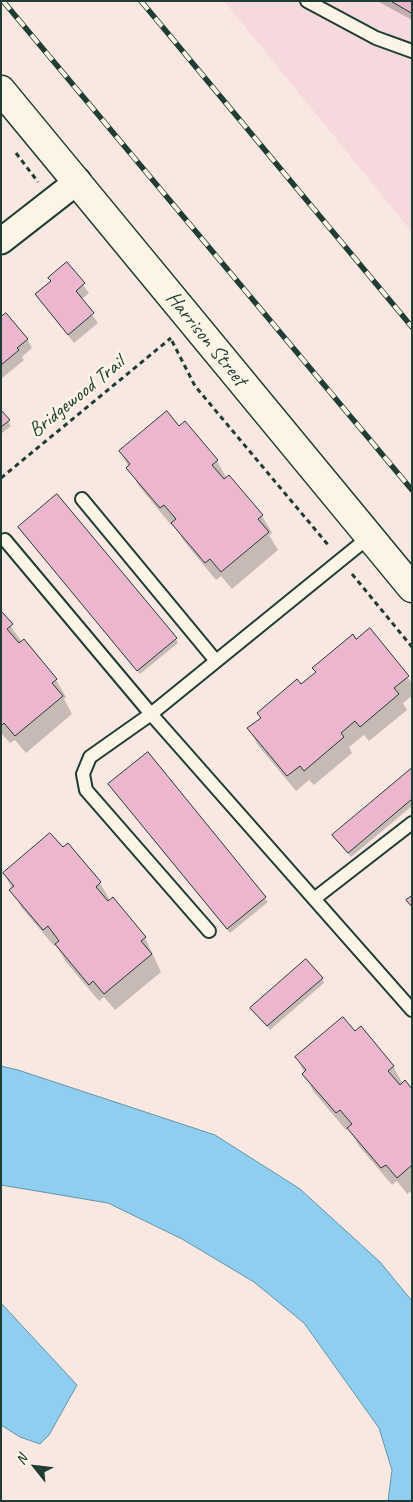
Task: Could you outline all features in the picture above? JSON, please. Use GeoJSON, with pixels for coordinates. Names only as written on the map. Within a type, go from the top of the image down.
{"type":"FeatureCollection","features":[{"type":"Feature","properties":{"kind":"main road","name":"Harrison Street"},"geometry":{"type":"LineString","coordinates":[[1,90],[412,588]]}},
{"type":"Feature","properties":{"kind":"street"},"geometry":{"type":"LineString","coordinates":[[1,241],[78,181]]}},
{"type":"Feature","properties":{"kind":"lane"},"geometry":{"type":"LineString","coordinates":[[307,1],[376,38],[412,51]]}},
{"type":"Feature","properties":{"kind":"lane"},"geometry":{"type":"LineString","coordinates":[[82,499],[216,661]]}},
{"type":"Feature","properties":{"kind":"lane"},"geometry":{"type":"LineString","coordinates":[[210,931],[86,790],[83,774],[90,757],[151,714],[368,537]]}},
{"type":"Feature","properties":{"kind":"lane"},"geometry":{"type":"LineString","coordinates":[[5,540],[151,714],[412,1010]]}},
{"type":"Feature","properties":{"kind":"lane"},"geometry":{"type":"LineString","coordinates":[[314,899],[412,823]]}},
{"type":"Feature","properties":{"kind":"path","name":"Bridgewood Trail"},"geometry":{"type":"LineString","coordinates":[[1,478],[171,338],[195,386],[340,560]]}},
{"type":"Feature","properties":{"kind":"path"},"geometry":{"type":"LineString","coordinates":[[340,560],[412,647]]}},
{"type":"Feature","properties":{"kind":"shaded area"},"geometry":{"type":"Polygon","coordinates":[[[224,1],[412,1],[412,232],[224,1]]]}},
{"type":"Feature","properties":{"kind":"water"},"geometry":{"type":"Polygon","coordinates":[[[1,1066],[215,1135],[300,1189],[380,1262],[412,1301],[412,1501],[388,1501],[392,1470],[379,1428],[304,1323],[254,1282],[182,1239],[108,1203],[1,1185],[1,1066]]]}},
{"type":"Feature","properties":{"kind":"water"},"geometry":{"type":"Polygon","coordinates":[[[1,1303],[77,1385],[49,1435],[40,1444],[20,1437],[1,1425],[1,1303]]]}},
{"type":"Feature","properties":{"kind":"building"},"geometry":{"type":"Polygon","coordinates":[[[391,1],[412,1],[412,13],[391,1]]]}},
{"type":"Feature","properties":{"kind":"building"},"geometry":{"type":"Polygon","coordinates":[[[67,262],[85,283],[76,291],[94,313],[68,335],[35,294],[51,281],[48,278],[67,262]]]}},
{"type":"Feature","properties":{"kind":"building"},"geometry":{"type":"Polygon","coordinates":[[[6,313],[28,339],[17,348],[19,350],[1,365],[1,317],[6,313]]]}},
{"type":"Feature","properties":{"kind":"building"},"geometry":{"type":"Polygon","coordinates":[[[1,410],[10,420],[1,427],[1,410]]]}},
{"type":"Feature","properties":{"kind":"building"},"geometry":{"type":"Polygon","coordinates":[[[167,411],[179,426],[185,421],[218,460],[212,465],[224,479],[229,475],[263,515],[258,519],[269,532],[221,572],[210,559],[205,563],[171,523],[176,519],[164,505],[160,508],[126,468],[130,464],[119,451],[167,411]]]}},
{"type":"Feature","properties":{"kind":"building"},"geometry":{"type":"Polygon","coordinates":[[[57,494],[177,638],[137,671],[18,527],[57,494]]]}},
{"type":"Feature","properties":{"kind":"building"},"geometry":{"type":"Polygon","coordinates":[[[1,611],[13,624],[7,629],[19,643],[24,639],[57,679],[52,683],[63,696],[15,736],[4,723],[1,726],[1,611]]]}},
{"type":"Feature","properties":{"kind":"building"},"geometry":{"type":"Polygon","coordinates":[[[370,628],[409,676],[394,688],[399,694],[360,727],[355,721],[341,733],[344,737],[304,771],[300,766],[287,776],[247,728],[261,718],[257,713],[297,679],[301,684],[316,672],[312,668],[353,634],[356,639],[370,628]]]}},
{"type":"Feature","properties":{"kind":"building"},"geometry":{"type":"Polygon","coordinates":[[[148,752],[266,897],[227,929],[108,784],[148,752]]]}},
{"type":"Feature","properties":{"kind":"building"},"geometry":{"type":"Polygon","coordinates":[[[412,768],[412,799],[348,853],[332,835],[412,768]]]}},
{"type":"Feature","properties":{"kind":"building"},"geometry":{"type":"Polygon","coordinates":[[[50,833],[63,847],[68,843],[101,882],[96,887],[108,901],[113,897],[146,937],[141,941],[152,954],[104,994],[93,981],[89,985],[55,944],[59,941],[48,926],[43,930],[9,890],[14,886],[3,873],[50,833]]]}},
{"type":"Feature","properties":{"kind":"building"},"geometry":{"type":"Polygon","coordinates":[[[412,896],[412,907],[406,900],[412,896]]]}},
{"type":"Feature","properties":{"kind":"building"},"geometry":{"type":"Polygon","coordinates":[[[306,959],[323,978],[267,1026],[250,1008],[306,959]]]}},
{"type":"Feature","properties":{"kind":"building"},"geometry":{"type":"Polygon","coordinates":[[[343,1017],[355,1031],[361,1026],[394,1066],[388,1071],[400,1085],[405,1080],[412,1089],[412,1165],[397,1178],[386,1165],[381,1168],[347,1128],[352,1124],[340,1110],[336,1113],[302,1074],[306,1070],[295,1057],[343,1017]]]}},
{"type":"Feature","properties":{"kind":"railway"},"geometry":{"type":"LineString","coordinates":[[3,1],[412,490]]}},
{"type":"Feature","properties":{"kind":"railway"},"geometry":{"type":"LineString","coordinates":[[141,1],[412,327]]}}]}
